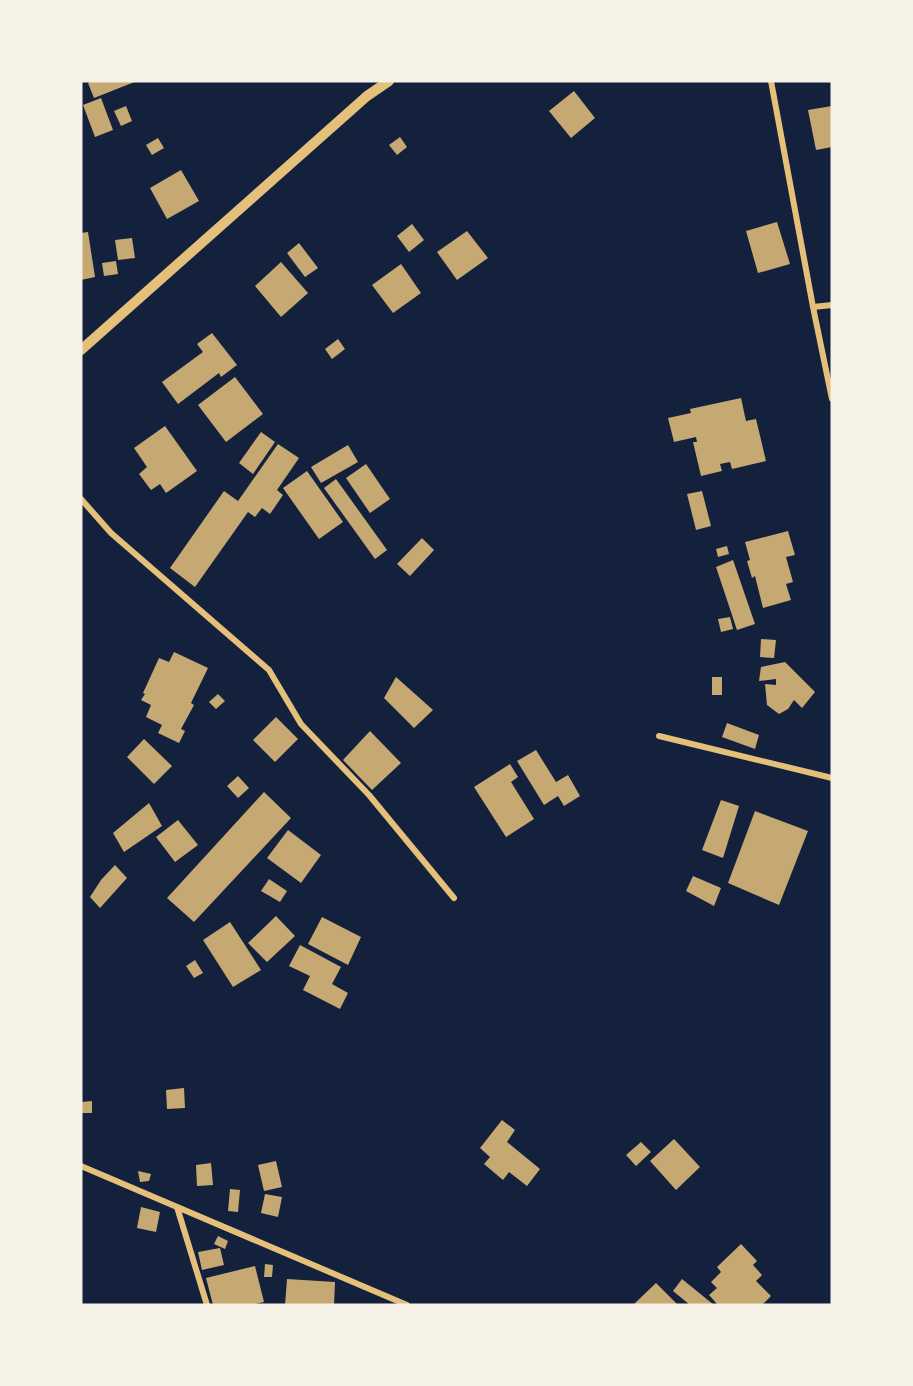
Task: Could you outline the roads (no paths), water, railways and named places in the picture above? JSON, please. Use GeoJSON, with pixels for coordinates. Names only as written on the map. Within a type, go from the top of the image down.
{"type":"FeatureCollection","features":[{"type":"Feature","properties":{"kind":"street"},"geometry":{"type":"LineString","coordinates":[[81,350],[367,96],[389,81]]}},
{"type":"Feature","properties":{"kind":"street"},"geometry":{"type":"LineString","coordinates":[[771,81],[832,399]]}},
{"type":"Feature","properties":{"kind":"street"},"geometry":{"type":"LineString","coordinates":[[813,307],[832,305]]}},
{"type":"Feature","properties":{"kind":"street"},"geometry":{"type":"LineString","coordinates":[[81,499],[111,533],[269,670],[301,724],[369,795],[454,898]]}},
{"type":"Feature","properties":{"kind":"street"},"geometry":{"type":"LineString","coordinates":[[659,735],[832,778]]}},
{"type":"Feature","properties":{"kind":"street"},"geometry":{"type":"LineString","coordinates":[[81,1166],[407,1305]]}},
{"type":"Feature","properties":{"kind":"street"},"geometry":{"type":"LineString","coordinates":[[177,1207],[207,1305]]}}]}
